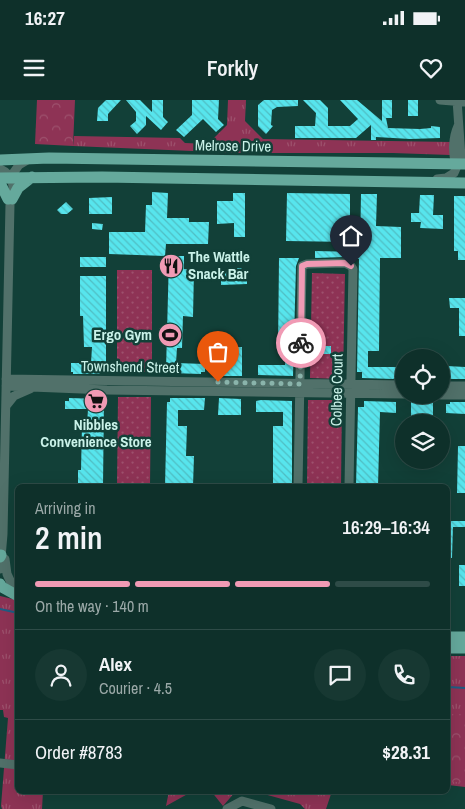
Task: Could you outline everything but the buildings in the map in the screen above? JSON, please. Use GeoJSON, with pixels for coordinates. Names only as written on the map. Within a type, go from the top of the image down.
{"type":"FeatureCollection","features":[{"type":"Feature","properties":{"kind":"main road","name":"Melrose Drive"},"geometry":{"type":"LineString","coordinates":[[0,160],[31,158],[459,167]]}},
{"type":"Feature","properties":{"kind":"main road"},"geometry":{"type":"LineString","coordinates":[[5,177],[465,182]]}},
{"type":"Feature","properties":{"kind":"main road"},"geometry":{"type":"LineString","coordinates":[[0,183],[10,200],[18,188],[32,177]]}},
{"type":"Feature","properties":{"kind":"main road"},"geometry":{"type":"LineString","coordinates":[[0,584],[2,587],[15,592]]}},
{"type":"Feature","properties":{"kind":"main road"},"geometry":{"type":"LineString","coordinates":[[0,591],[15,592]]}},
{"type":"Feature","properties":{"kind":"main road"},"geometry":{"type":"LineString","coordinates":[[450,637],[465,636]]}},
{"type":"Feature","properties":{"kind":"main road"},"geometry":{"type":"LineString","coordinates":[[450,648],[465,648]]}},
{"type":"Feature","properties":{"kind":"street"},"geometry":{"type":"LineString","coordinates":[[440,100],[460,101],[453,156],[465,182]]}},
{"type":"Feature","properties":{"kind":"street"},"geometry":{"type":"LineString","coordinates":[[5,177],[31,158]]}},
{"type":"Feature","properties":{"kind":"street"},"geometry":{"type":"LineString","coordinates":[[427,182],[446,178],[459,167]]}},
{"type":"Feature","properties":{"kind":"street"},"geometry":{"type":"LineString","coordinates":[[0,169],[5,177],[12,180],[3,538],[7,574],[15,590]]}},
{"type":"Feature","properties":{"kind":"street","name":"Colbee Court"},"geometry":{"type":"LineString","coordinates":[[298,484],[302,266],[307,264],[345,263],[353,269],[349,484]]}},
{"type":"Feature","properties":{"kind":"street","name":"Townshend Street"},"geometry":{"type":"LineString","coordinates":[[6,383],[35,388],[300,388]]}},
{"type":"Feature","properties":{"kind":"street","name":"Townshend Street"},"geometry":{"type":"LineString","coordinates":[[6,383],[351,389],[395,393]]}},
{"type":"Feature","properties":{"kind":"street","name":"Townshend Street"},"geometry":{"type":"LineString","coordinates":[[351,389],[395,386]]}},
{"type":"Feature","properties":{"kind":"street"},"geometry":{"type":"LineString","coordinates":[[450,386],[465,386]]}},
{"type":"Feature","properties":{"kind":"street","name":"Townshend Street"},"geometry":{"type":"LineString","coordinates":[[6,406],[18,393],[35,388]]}},
{"type":"Feature","properties":{"kind":"street"},"geometry":{"type":"LineString","coordinates":[[450,395],[465,395]]}},
{"type":"Feature","properties":{"kind":"street"},"geometry":{"type":"LineString","coordinates":[[0,569],[3,538]]}},
{"type":"Feature","properties":{"kind":"street"},"geometry":{"type":"LineString","coordinates":[[0,764],[15,765]]}},
{"type":"Feature","properties":{"kind":"street"},"geometry":{"type":"LineString","coordinates":[[227,809],[242,801],[271,809]]}},
{"type":"Feature","properties":{"kind":"green space"},"geometry":{"type":"Polygon","coordinates":[[[37,100],[75,100],[73,146],[35,144],[37,100]]]}},
{"type":"Feature","properties":{"kind":"green space"},"geometry":{"type":"Polygon","coordinates":[[[228,100],[246,100],[245,121],[263,139],[452,142],[450,155],[240,153],[73,146],[74,136],[180,138],[185,143],[208,144],[227,125],[228,100]]]}},
{"type":"Feature","properties":{"kind":"green space"},"geometry":{"type":"Polygon","coordinates":[[[117,270],[152,270],[152,372],[117,372],[117,270]]]}},
{"type":"Feature","properties":{"kind":"green space"},"geometry":{"type":"Polygon","coordinates":[[[312,273],[345,274],[343,379],[310,378],[312,273]]]}},
{"type":"Feature","properties":{"kind":"green space"},"geometry":{"type":"Polygon","coordinates":[[[118,397],[151,397],[150,484],[117,484],[118,397]]]}},
{"type":"Feature","properties":{"kind":"green space"},"geometry":{"type":"Polygon","coordinates":[[[308,400],[342,400],[341,484],[307,484],[308,400]]]}},
{"type":"Feature","properties":{"kind":"green space"},"geometry":{"type":"Polygon","coordinates":[[[0,596],[15,600],[15,794],[43,794],[42,809],[2,809],[8,718],[4,717],[3,710],[0,710],[0,596]]]}},
{"type":"Feature","properties":{"kind":"green space"},"geometry":{"type":"Polygon","coordinates":[[[450,656],[465,656],[465,787],[450,785],[450,656]]]}},
{"type":"Feature","properties":{"kind":"green space"},"geometry":{"type":"Polygon","coordinates":[[[450,714],[465,714],[465,783],[450,781],[450,714]]]}},
{"type":"Feature","properties":{"kind":"green space"},"geometry":{"type":"Polygon","coordinates":[[[168,794],[188,794],[166,806],[168,794]]]}},
{"type":"Feature","properties":{"kind":"green space"},"geometry":{"type":"Polygon","coordinates":[[[213,794],[233,794],[223,806],[213,794]]]}},
{"type":"Feature","properties":{"kind":"green space"},"geometry":{"type":"Polygon","coordinates":[[[264,794],[331,794],[326,809],[305,809],[300,804],[264,794]]]}},
{"type":"Feature","properties":{"kind":"waterway"},"geometry":{"type":"LineString","coordinates":[[0,609],[15,612]]}},
{"type":"Feature","properties":{"kind":"waterway"},"geometry":{"type":"LineString","coordinates":[[450,687],[465,688]]}},
{"type":"Feature","properties":{"kind":"way so far"},"geometry":{"type":"LineString","coordinates":[[218,382],[300,384],[301,343]]}},
{"type":"Feature","properties":{"kind":"place","name":"The Wattle Snack Bar"},"geometry":{"type":"Point","coordinates":[171,266]}},
{"type":"Feature","properties":{"kind":"place","name":"Ergo Gym"},"geometry":{"type":"Point","coordinates":[170,335]}},
{"type":"Feature","properties":{"kind":"place","name":"Nibbles Convenience Store"},"geometry":{"type":"Point","coordinates":[96,401]}},
{"type":"Feature","properties":{"kind":"route"},"geometry":{"type":"LineString","coordinates":[[301,343],[302,266],[307,264],[345,263],[351,266]]}}]}
